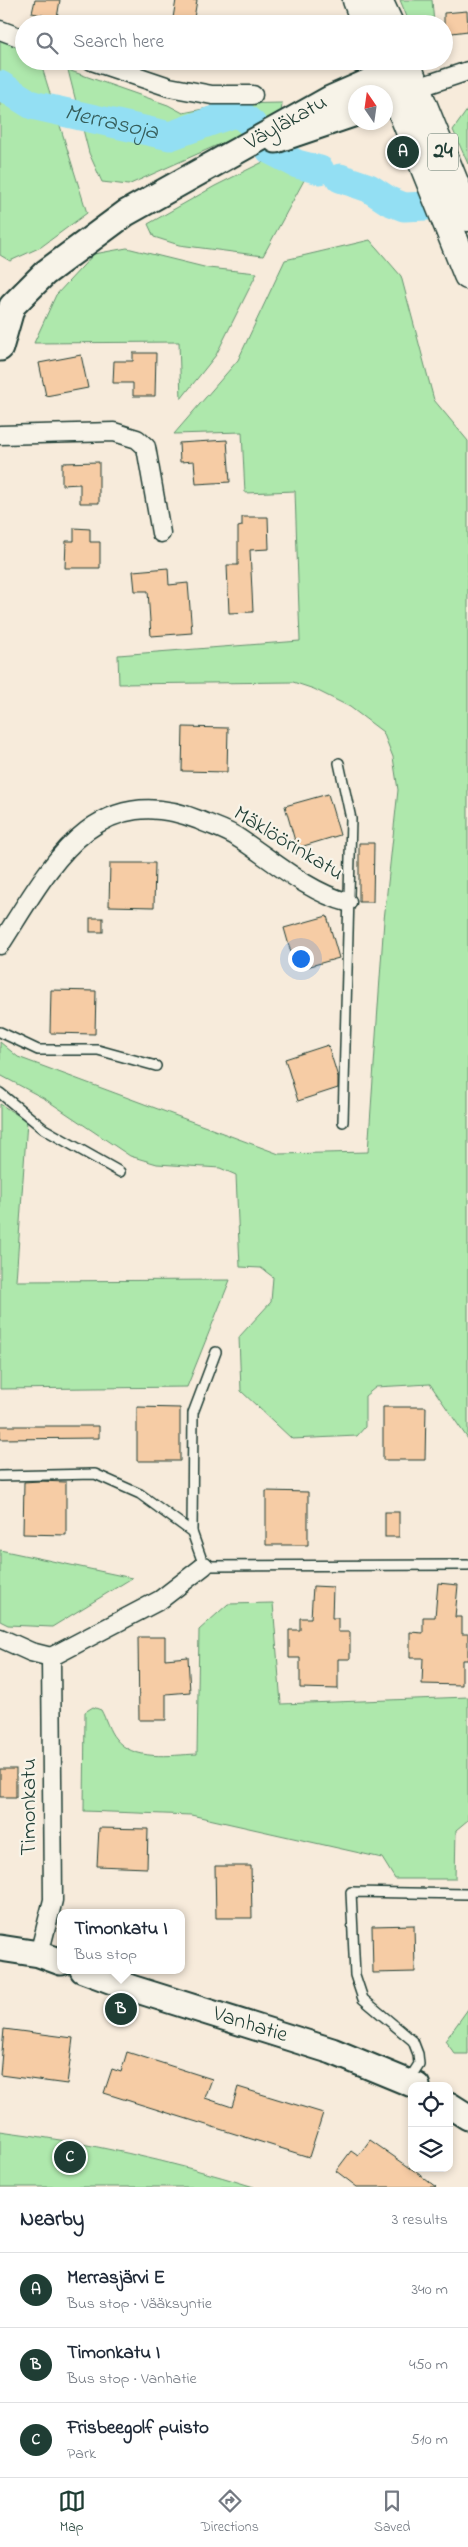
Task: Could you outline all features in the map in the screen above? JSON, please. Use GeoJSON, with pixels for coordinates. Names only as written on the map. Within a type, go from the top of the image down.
{"type":"FeatureCollection","features":[{"type":"Feature","properties":{"kind":"highway"},"geometry":{"type":"LineString","coordinates":[[357,0],[363,15]]}},
{"type":"Feature","properties":{"kind":"highway"},"geometry":{"type":"LineString","coordinates":[[378,0],[385,15]]}},
{"type":"Feature","properties":{"kind":"highway","name":"24"},"geometry":{"type":"LineString","coordinates":[[395,80],[468,217]]}},
{"type":"Feature","properties":{"kind":"highway","name":"24"},"geometry":{"type":"LineString","coordinates":[[395,80],[468,275]]}},
{"type":"Feature","properties":{"kind":"street"},"geometry":{"type":"LineString","coordinates":[[0,30],[15,35]]}},
{"type":"Feature","properties":{"kind":"street"},"geometry":{"type":"LineString","coordinates":[[121,70],[186,90],[212,95],[254,95]]}},
{"type":"Feature","properties":{"kind":"street"},"geometry":{"type":"LineString","coordinates":[[395,80],[468,71]]}},
{"type":"Feature","properties":{"kind":"street","name":"Väyläkatu"},"geometry":{"type":"LineString","coordinates":[[6,300],[126,213],[256,138],[330,99],[395,80]]}},
{"type":"Feature","properties":{"kind":"street","name":"Väyläkatu"},"geometry":{"type":"LineString","coordinates":[[207,168],[272,141],[348,116]]}},
{"type":"Feature","properties":{"kind":"street"},"geometry":{"type":"LineString","coordinates":[[0,348],[6,300]]}},
{"type":"Feature","properties":{"kind":"street"},"geometry":{"type":"LineString","coordinates":[[0,435],[114,432],[137,439],[146,447],[161,534]]}},
{"type":"Feature","properties":{"kind":"street","name":"Mäklöörinkatu"},"geometry":{"type":"LineString","coordinates":[[0,945],[54,862],[77,837],[106,819],[133,810],[158,809],[187,815],[234,834],[328,898],[347,902]]}},
{"type":"Feature","properties":{"kind":"street"},"geometry":{"type":"LineString","coordinates":[[0,1638],[31,1652],[51,1657],[160,1600],[204,1566]]}},
{"type":"Feature","properties":{"kind":"street","name":"Timonkatu"},"geometry":{"type":"LineString","coordinates":[[50,1958],[53,1900],[51,1657]]}},
{"type":"Feature","properties":{"kind":"street"},"geometry":{"type":"LineString","coordinates":[[0,1948],[50,1958]]}},
{"type":"Feature","properties":{"kind":"street","name":"Vanhatie"},"geometry":{"type":"LineString","coordinates":[[95,1974],[332,2051],[410,2082]]}},
{"type":"Feature","properties":{"kind":"street"},"geometry":{"type":"LineString","coordinates":[[453,2108],[468,2117]]}},
{"type":"Feature","properties":{"kind":"lane"},"geometry":{"type":"LineString","coordinates":[[339,763],[351,819],[347,902],[343,1122]]}},
{"type":"Feature","properties":{"kind":"lane"},"geometry":{"type":"LineString","coordinates":[[0,1032],[38,1050],[98,1050],[156,1066]]}},
{"type":"Feature","properties":{"kind":"lane"},"geometry":{"type":"LineString","coordinates":[[0,1093],[44,1129],[120,1172]]}},
{"type":"Feature","properties":{"kind":"lane"},"geometry":{"type":"LineString","coordinates":[[216,1352],[193,1413],[192,1532],[204,1566],[468,1565]]}},
{"type":"Feature","properties":{"kind":"lane"},"geometry":{"type":"LineString","coordinates":[[0,1476],[95,1474],[140,1494],[192,1532]]}},
{"type":"Feature","properties":{"kind":"lane"},"geometry":{"type":"LineString","coordinates":[[412,2082],[419,2064],[418,2054],[413,2041],[363,1998],[355,1974],[351,1892],[468,1894]]}},
{"type":"Feature","properties":{"kind":"green space"},"geometry":{"type":"Polygon","coordinates":[[[400,0],[432,0],[433,15],[406,15],[400,0]]]}},
{"type":"Feature","properties":{"kind":"green space"},"geometry":{"type":"Polygon","coordinates":[[[0,40],[15,44],[15,70],[43,70],[87,213],[41,247],[10,261],[0,255],[0,40]]]}},
{"type":"Feature","properties":{"kind":"green space"},"geometry":{"type":"Polygon","coordinates":[[[68,70],[168,105],[183,113],[228,104],[282,103],[281,113],[231,139],[128,185],[102,182],[89,153],[68,70]]]}},
{"type":"Feature","properties":{"kind":"green space"},"geometry":{"type":"Polygon","coordinates":[[[468,109],[468,164],[453,130],[468,109]]]}},
{"type":"Feature","properties":{"kind":"green space"},"geometry":{"type":"Polygon","coordinates":[[[279,154],[315,160],[263,256],[179,245],[154,237],[148,224],[215,186],[279,154]]]}},
{"type":"Feature","properties":{"kind":"green space"},"geometry":{"type":"Polygon","coordinates":[[[370,240],[401,276],[434,400],[468,441],[468,1439],[430,1384],[376,1387],[365,1396],[365,1427],[357,1436],[292,1439],[241,1391],[239,1337],[271,1302],[273,1277],[261,1268],[240,1267],[236,1175],[220,1168],[157,1164],[130,1156],[45,1099],[0,1075],[0,1042],[18,1057],[279,1154],[368,1152],[384,920],[398,790],[393,757],[383,732],[350,707],[314,689],[293,682],[119,684],[118,655],[300,641],[295,491],[245,493],[242,432],[174,434],[238,360],[285,260],[370,240]]]}},
{"type":"Feature","properties":{"kind":"green space"},"geometry":{"type":"Polygon","coordinates":[[[127,248],[208,268],[257,273],[216,355],[181,399],[179,342],[34,343],[56,295],[94,254],[127,248]]]}},
{"type":"Feature","properties":{"kind":"green space"},"geometry":{"type":"Polygon","coordinates":[[[0,1104],[27,1121],[16,1281],[230,1280],[187,1387],[0,1389],[0,1104]]]}},
{"type":"Feature","properties":{"kind":"green space"},"geometry":{"type":"Polygon","coordinates":[[[0,1550],[132,1578],[52,1627],[8,1625],[0,1621],[0,1550]]]}},
{"type":"Feature","properties":{"kind":"green space"},"geometry":{"type":"Polygon","coordinates":[[[273,1603],[281,1704],[468,1697],[468,1820],[456,1830],[455,1879],[395,1879],[382,1858],[191,1815],[84,1811],[85,1712],[93,1707],[101,1710],[115,1738],[132,1751],[164,1756],[197,1754],[199,1630],[228,1604],[273,1603]]]}},
{"type":"Feature","properties":{"kind":"green space"},"geometry":{"type":"Polygon","coordinates":[[[468,2009],[468,2054],[455,2054],[445,2041],[468,2009]]]}},
{"type":"Feature","properties":{"kind":"green space"},"geometry":{"type":"Polygon","coordinates":[[[0,2131],[128,2153],[254,2187],[0,2187],[0,2131]]]}},
{"type":"Feature","properties":{"kind":"building"},"geometry":{"type":"Polygon","coordinates":[[[35,0],[60,0],[58,15],[32,13],[35,0]]]}},
{"type":"Feature","properties":{"kind":"building"},"geometry":{"type":"Polygon","coordinates":[[[176,0],[197,0],[194,15],[174,15],[176,0]]]}},
{"type":"Feature","properties":{"kind":"building"},"geometry":{"type":"Polygon","coordinates":[[[467,11],[468,31],[453,33],[453,15],[444,15],[444,13],[467,11]]]}},
{"type":"Feature","properties":{"kind":"building"},"geometry":{"type":"Polygon","coordinates":[[[133,353],[156,353],[155,396],[133,396],[133,383],[113,383],[114,361],[133,361],[133,353]]]}},
{"type":"Feature","properties":{"kind":"building"},"geometry":{"type":"Polygon","coordinates":[[[81,355],[88,388],[46,396],[39,363],[81,355]]]}},
{"type":"Feature","properties":{"kind":"building"},"geometry":{"type":"Polygon","coordinates":[[[227,440],[230,482],[196,484],[194,461],[180,462],[179,443],[227,440]]]}},
{"type":"Feature","properties":{"kind":"building"},"geometry":{"type":"Polygon","coordinates":[[[99,462],[99,503],[80,503],[80,484],[62,485],[62,463],[99,462]]]}},
{"type":"Feature","properties":{"kind":"building"},"geometry":{"type":"Polygon","coordinates":[[[242,517],[268,517],[269,549],[250,550],[253,612],[229,613],[227,565],[238,565],[238,527],[242,526],[242,517]]]}},
{"type":"Feature","properties":{"kind":"building"},"geometry":{"type":"Polygon","coordinates":[[[74,528],[90,529],[90,542],[100,542],[100,568],[65,568],[66,541],[74,541],[74,528]]]}},
{"type":"Feature","properties":{"kind":"building"},"geometry":{"type":"Polygon","coordinates":[[[168,568],[169,585],[188,583],[192,633],[151,636],[148,591],[135,591],[133,571],[168,568]]]}},
{"type":"Feature","properties":{"kind":"building"},"geometry":{"type":"Polygon","coordinates":[[[183,727],[228,728],[227,772],[182,771],[183,727]]]}},
{"type":"Feature","properties":{"kind":"building"},"geometry":{"type":"Polygon","coordinates":[[[328,794],[340,835],[297,848],[285,806],[328,794]]]}},
{"type":"Feature","properties":{"kind":"building"},"geometry":{"type":"Polygon","coordinates":[[[359,843],[374,843],[373,902],[359,902],[359,843]]]}},
{"type":"Feature","properties":{"kind":"building"},"geometry":{"type":"Polygon","coordinates":[[[110,863],[155,863],[154,907],[109,906],[110,863]]]}},
{"type":"Feature","properties":{"kind":"building"},"geometry":{"type":"Polygon","coordinates":[[[327,916],[339,958],[296,970],[284,928],[327,916]]]}},
{"type":"Feature","properties":{"kind":"building"},"geometry":{"type":"Polygon","coordinates":[[[90,918],[103,918],[103,932],[90,932],[90,918]]]}},
{"type":"Feature","properties":{"kind":"building"},"geometry":{"type":"Polygon","coordinates":[[[51,990],[96,991],[95,1034],[50,1033],[51,990]]]}},
{"type":"Feature","properties":{"kind":"building"},"geometry":{"type":"Polygon","coordinates":[[[328,1045],[338,1077],[338,1088],[298,1101],[285,1059],[328,1045]]]}},
{"type":"Feature","properties":{"kind":"building"},"geometry":{"type":"Polygon","coordinates":[[[137,1407],[180,1408],[180,1461],[137,1461],[137,1407]]]}},
{"type":"Feature","properties":{"kind":"building"},"geometry":{"type":"Polygon","coordinates":[[[383,1407],[426,1407],[425,1460],[383,1460],[383,1407]]]}},
{"type":"Feature","properties":{"kind":"building"},"geometry":{"type":"Polygon","coordinates":[[[0,1426],[99,1426],[99,1438],[0,1439],[0,1426]]]}},
{"type":"Feature","properties":{"kind":"building"},"geometry":{"type":"Polygon","coordinates":[[[24,1482],[66,1482],[66,1535],[23,1534],[24,1482]]]}},
{"type":"Feature","properties":{"kind":"building"},"geometry":{"type":"Polygon","coordinates":[[[266,1491],[308,1492],[308,1545],[266,1545],[266,1491]]]}},
{"type":"Feature","properties":{"kind":"building"},"geometry":{"type":"Polygon","coordinates":[[[385,1512],[399,1512],[399,1537],[385,1537],[385,1512]]]}},
{"type":"Feature","properties":{"kind":"building"},"geometry":{"type":"Polygon","coordinates":[[[438,1583],[458,1585],[455,1617],[462,1617],[462,1634],[468,1634],[468,1660],[462,1660],[462,1685],[422,1684],[423,1658],[410,1658],[410,1632],[423,1633],[423,1617],[435,1617],[438,1583]]]}},
{"type":"Feature","properties":{"kind":"building"},"geometry":{"type":"Polygon","coordinates":[[[313,1586],[333,1587],[332,1618],[338,1618],[338,1632],[350,1632],[350,1659],[338,1659],[338,1689],[300,1688],[300,1658],[289,1658],[289,1630],[300,1630],[300,1618],[311,1618],[313,1586]]]}},
{"type":"Feature","properties":{"kind":"building"},"geometry":{"type":"Polygon","coordinates":[[[138,1637],[165,1637],[165,1659],[188,1657],[190,1692],[166,1694],[166,1720],[139,1720],[138,1637]]]}},
{"type":"Feature","properties":{"kind":"building"},"geometry":{"type":"Polygon","coordinates":[[[0,1769],[16,1769],[16,1797],[0,1797],[0,1769]]]}},
{"type":"Feature","properties":{"kind":"building"},"geometry":{"type":"Polygon","coordinates":[[[99,1828],[148,1829],[147,1868],[97,1866],[99,1828]]]}},
{"type":"Feature","properties":{"kind":"building"},"geometry":{"type":"Polygon","coordinates":[[[215,1866],[251,1866],[252,1918],[216,1918],[215,1866]]]}},
{"type":"Feature","properties":{"kind":"building"},"geometry":{"type":"Polygon","coordinates":[[[414,1925],[415,1972],[373,1973],[372,1926],[414,1925]]]}},
{"type":"Feature","properties":{"kind":"building"},"geometry":{"type":"Polygon","coordinates":[[[4,2029],[73,2038],[67,2084],[0,2075],[4,2029]]]}},
{"type":"Feature","properties":{"kind":"building"},"geometry":{"type":"Polygon","coordinates":[[[127,2052],[212,2079],[205,2098],[232,2107],[238,2087],[323,2113],[309,2157],[104,2093],[112,2069],[121,2072],[127,2052]]]}},
{"type":"Feature","properties":{"kind":"building"},"geometry":{"type":"Polygon","coordinates":[[[370,2140],[408,2166],[408,2172],[416,2172],[436,2187],[357,2187],[336,2171],[351,2151],[358,2156],[370,2140]]]}},
{"type":"Feature","properties":{"kind":"waterway","name":"Merrasoja"},"geometry":{"type":"LineString","coordinates":[[0,85],[32,105],[170,136],[234,113],[241,115],[252,124]]}},
{"type":"Feature","properties":{"kind":"waterway","name":"Merrasoja"},"geometry":{"type":"LineString","coordinates":[[270,150],[297,164],[320,170]]}},
{"type":"Feature","properties":{"kind":"waterway","name":"Merrasoja"},"geometry":{"type":"LineString","coordinates":[[340,178],[369,188],[389,201],[404,207],[427,206]]}},
{"type":"Feature","properties":{"kind":"place","name":"Merrasjärvi E"},"geometry":{"type":"Point","coordinates":[403,152]}},
{"type":"Feature","properties":{"kind":"place","name":"Timonkatu I"},"geometry":{"type":"Point","coordinates":[121,2009]}},
{"type":"Feature","properties":{"kind":"place","name":"Frisbeegolf puisto"},"geometry":{"type":"Point","coordinates":[70,2157]}}]}
